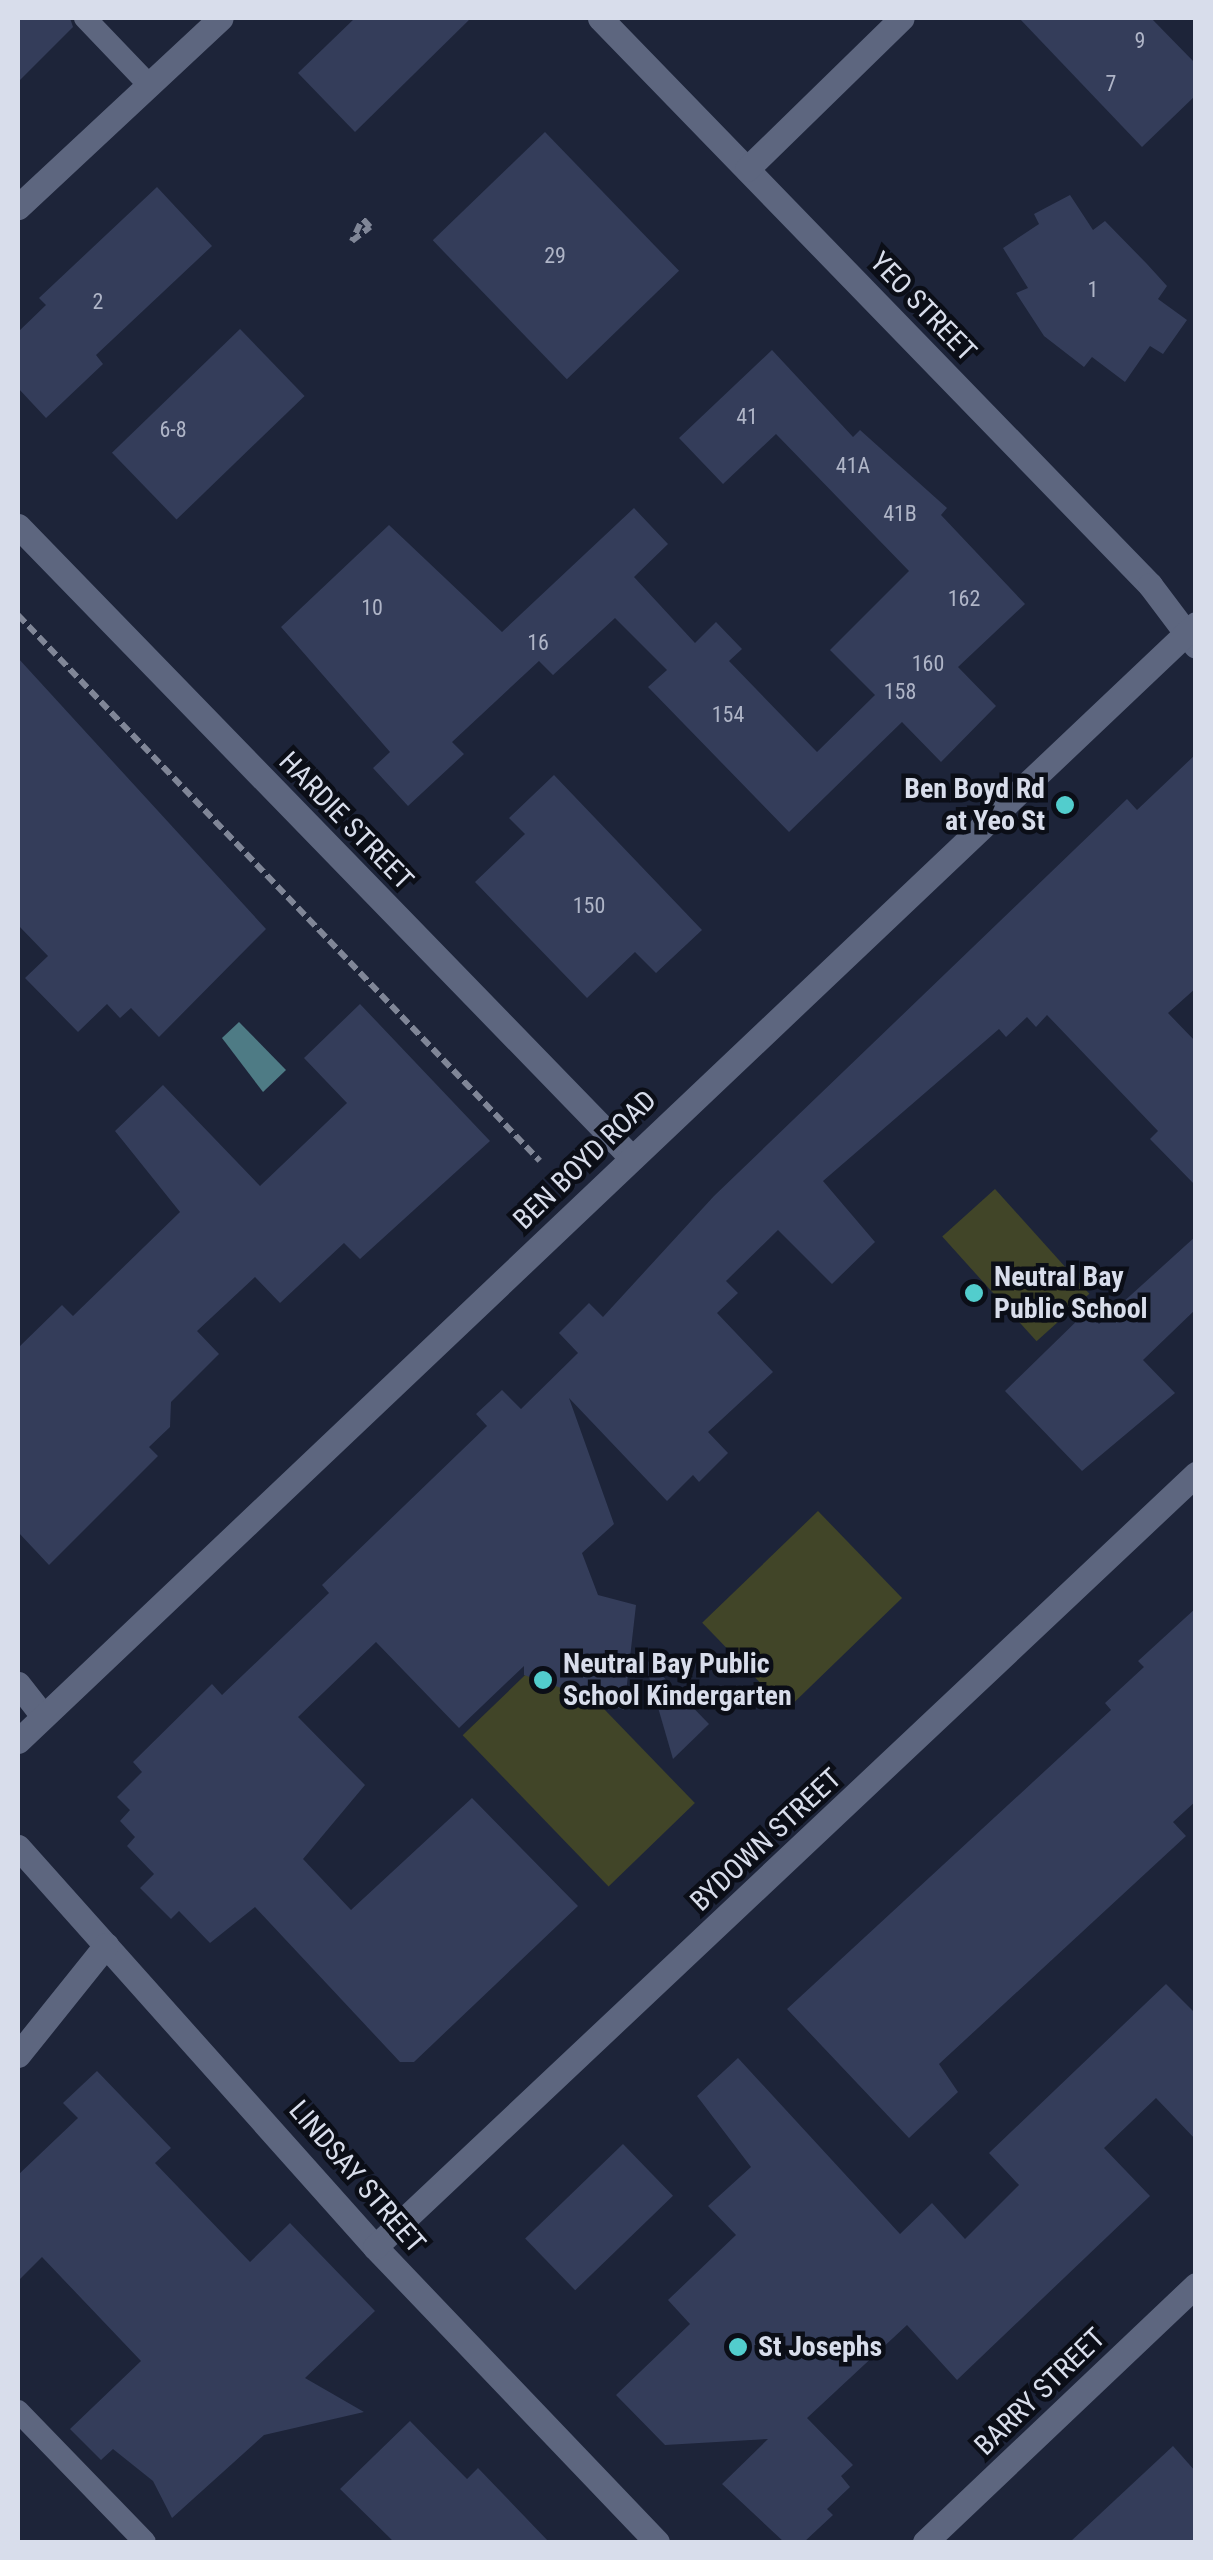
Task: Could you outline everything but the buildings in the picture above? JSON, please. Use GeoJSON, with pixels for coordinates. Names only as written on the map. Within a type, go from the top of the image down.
{"type":"FeatureCollection","features":[{"type":"Feature","properties":{"kind":"street"},"geometry":{"type":"LineString","coordinates":[[18,207],[221,18]]}},
{"type":"Feature","properties":{"kind":"street","name":"YEO STREET"},"geometry":{"type":"LineString","coordinates":[[600,18],[1150,585],[1192,634]]}},
{"type":"Feature","properties":{"kind":"street"},"geometry":{"type":"LineString","coordinates":[[747,169],[902,18]]}},
{"type":"Feature","properties":{"kind":"street","name":"HARDIE STREET"},"geometry":{"type":"LineString","coordinates":[[18,526],[632,1158]]}},
{"type":"Feature","properties":{"kind":"street","name":"BEN BOYD ROAD"},"geometry":{"type":"LineString","coordinates":[[18,1741],[1192,634]]}},
{"type":"Feature","properties":{"kind":"street","name":"BYDOWN STREET"},"geometry":{"type":"LineString","coordinates":[[376,2247],[1196,1474]]}},
{"type":"Feature","properties":{"kind":"street"},"geometry":{"type":"LineString","coordinates":[[18,1684],[43,1716]]}},
{"type":"Feature","properties":{"kind":"street","name":"LINDSAY STREET"},"geometry":{"type":"LineString","coordinates":[[18,1847],[376,2247],[656,2542]]}},
{"type":"Feature","properties":{"kind":"street"},"geometry":{"type":"LineString","coordinates":[[18,2054],[106,1945]]}},
{"type":"Feature","properties":{"kind":"street","name":"BARRY STREET"},"geometry":{"type":"LineString","coordinates":[[925,2542],[1196,2286]]}},
{"type":"Feature","properties":{"kind":"lane"},"geometry":{"type":"LineString","coordinates":[[85,18],[150,86]]}},
{"type":"Feature","properties":{"kind":"lane"},"geometry":{"type":"LineString","coordinates":[[18,2411],[145,2542]]}},
{"type":"Feature","properties":{"kind":"path"},"geometry":{"type":"LineString","coordinates":[[18,614],[540,1161]]}},
{"type":"Feature","properties":{"kind":"shaded area"},"geometry":{"type":"Polygon","coordinates":[[[239,1022],[286,1070],[263,1092],[222,1038],[239,1022]]]}},
{"type":"Feature","properties":{"kind":"shaded area"},"geometry":{"type":"Polygon","coordinates":[[[995,1189],[1089,1294],[1037,1341],[942,1237],[995,1189]]]}},
{"type":"Feature","properties":{"kind":"shaded area"},"geometry":{"type":"Polygon","coordinates":[[[818,1511],[902,1598],[786,1710],[702,1623],[818,1511]]]}},
{"type":"Feature","properties":{"kind":"shaded area"},"geometry":{"type":"Polygon","coordinates":[[[549,1652],[695,1803],[609,1886],[463,1735],[549,1652]]]}},
{"type":"Feature","properties":{"kind":"place","name":"Ben Boyd Rd at Yeo St"},"geometry":{"type":"Point","coordinates":[1065,805]}},
{"type":"Feature","properties":{"kind":"place","name":"Neutral Bay Public School"},"geometry":{"type":"Point","coordinates":[974,1293]}},
{"type":"Feature","properties":{"kind":"place","name":"Neutral Bay Public School Kindergarten"},"geometry":{"type":"Point","coordinates":[543,1680]}},
{"type":"Feature","properties":{"kind":"place","name":"St Josephs"},"geometry":{"type":"Point","coordinates":[738,2347]}}]}
